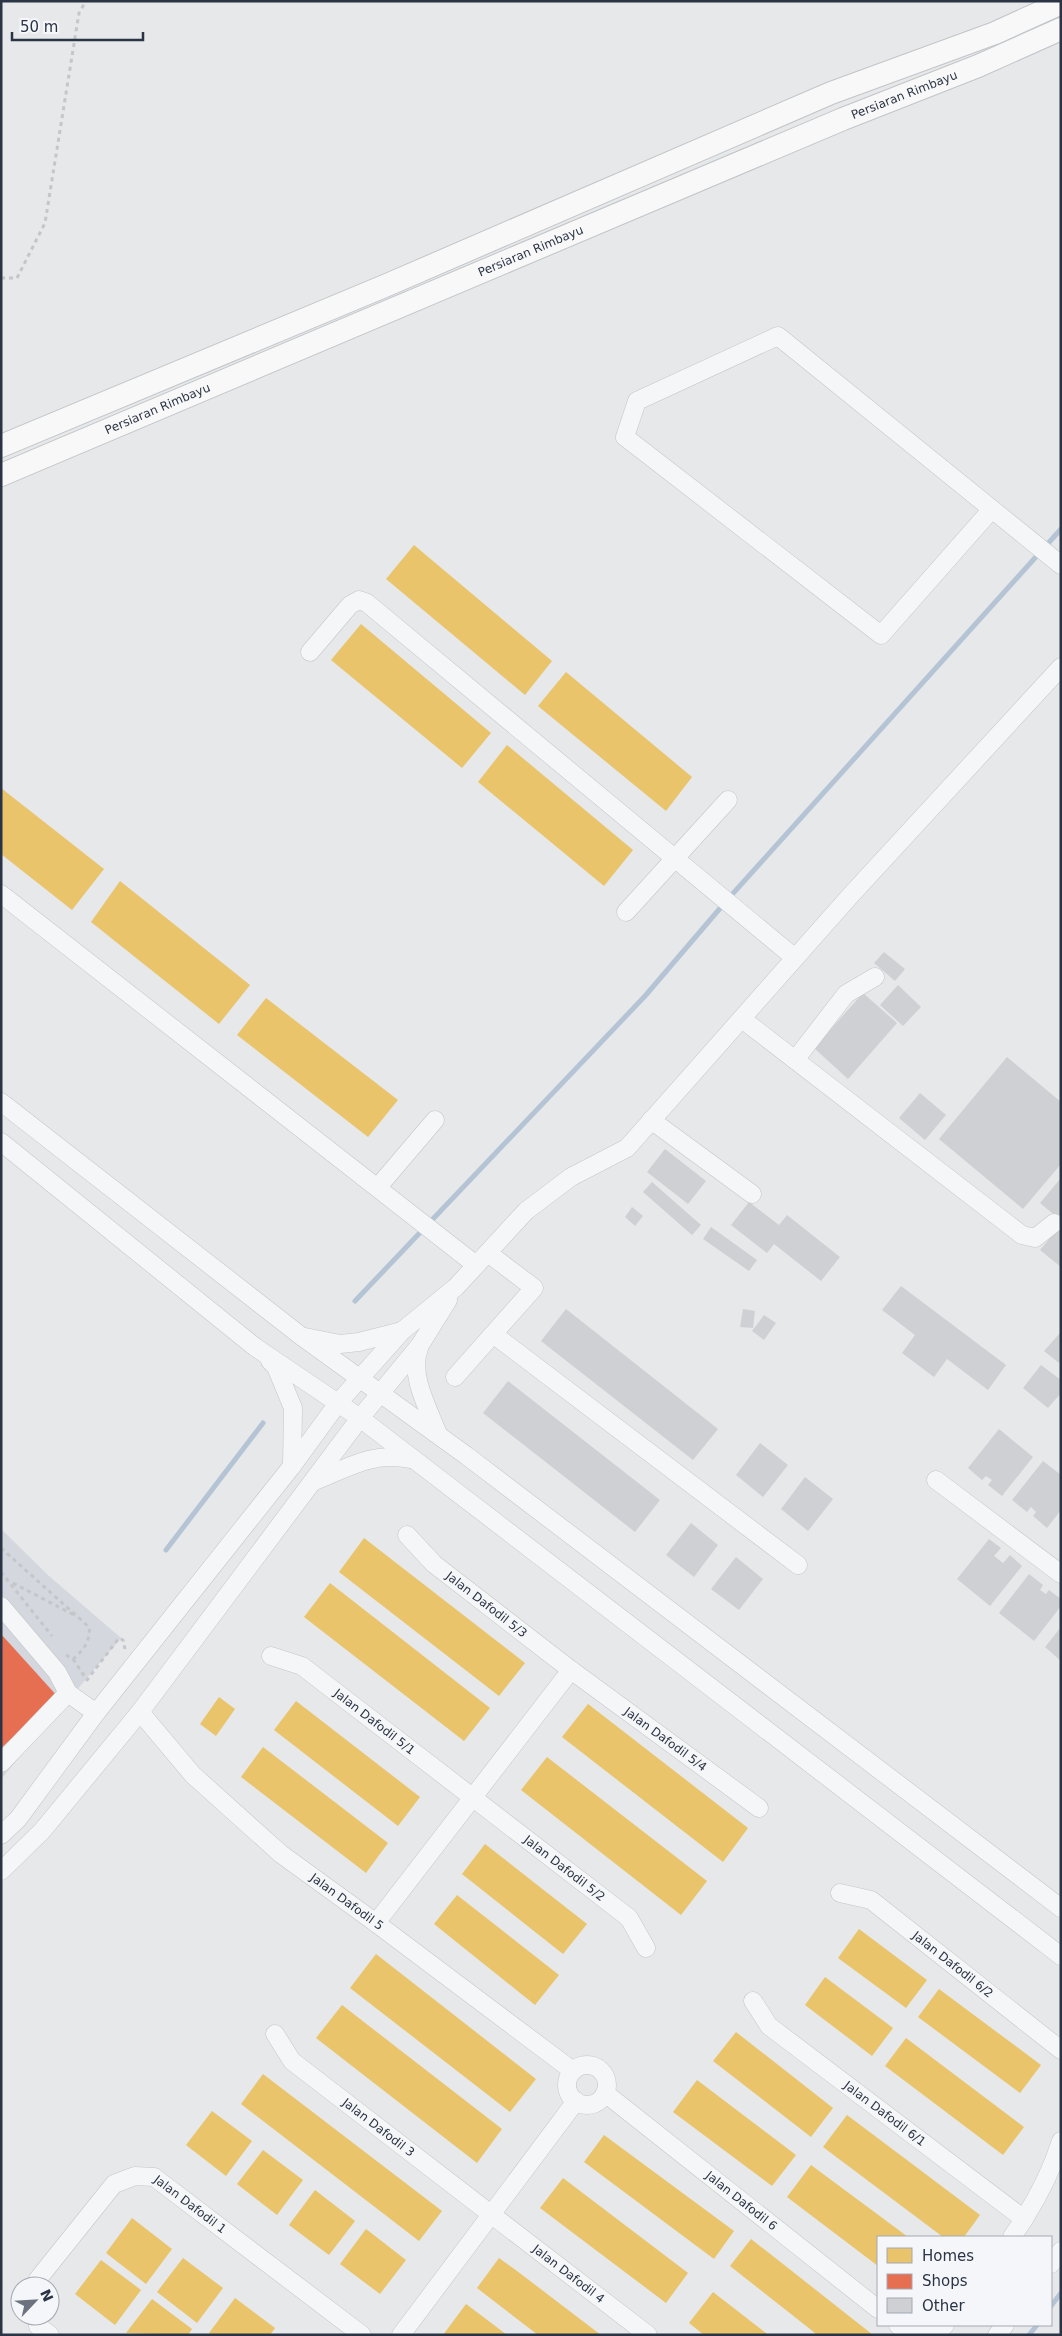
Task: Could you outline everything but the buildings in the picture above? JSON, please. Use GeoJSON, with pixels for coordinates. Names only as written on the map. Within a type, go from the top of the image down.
{"type":"FeatureCollection","features":[{"type":"Feature","properties":{"kind":"main road","name":"Persiaran Rimbayu"},"geometry":{"type":"LineString","coordinates":[[1,446],[387,285],[831,93],[995,33],[1061,3]]}},
{"type":"Feature","properties":{"kind":"main road","name":"Persiaran Rimbayu"},"geometry":{"type":"LineString","coordinates":[[1,475],[833,122],[978,66],[1061,29]]}},
{"type":"Feature","properties":{"kind":"street"},"geometry":{"type":"LineString","coordinates":[[992,509],[881,635],[625,437],[637,401],[778,336],[1061,564]]}},
{"type":"Feature","properties":{"kind":"street"},"geometry":{"type":"LineString","coordinates":[[310,652],[350,605],[363,600],[735,910],[796,958]]}},
{"type":"Feature","properties":{"kind":"street"},"geometry":{"type":"LineString","coordinates":[[1,1836],[18,1819],[96,1713],[292,1466],[338,1403],[402,1331],[456,1287],[526,1211],[571,1177],[627,1148],[796,958],[1061,667]]}},
{"type":"Feature","properties":{"kind":"street"},"geometry":{"type":"LineString","coordinates":[[626,912],[728,800]]}},
{"type":"Feature","properties":{"kind":"street"},"geometry":{"type":"LineString","coordinates":[[1,894],[427,1226],[534,1288],[455,1377]]}},
{"type":"Feature","properties":{"kind":"street"},"geometry":{"type":"LineString","coordinates":[[795,1060],[846,994],[875,977]]}},
{"type":"Feature","properties":{"kind":"street"},"geometry":{"type":"LineString","coordinates":[[742,1019],[1022,1234],[1035,1238],[1054,1223]]}},
{"type":"Feature","properties":{"kind":"street"},"geometry":{"type":"LineString","coordinates":[[1,1102],[301,1336],[438,1434],[1061,1908]]}},
{"type":"Feature","properties":{"kind":"street"},"geometry":{"type":"LineString","coordinates":[[378,1187],[435,1120]]}},
{"type":"Feature","properties":{"kind":"street"},"geometry":{"type":"LineString","coordinates":[[651,1120],[752,1194]]}},
{"type":"Feature","properties":{"kind":"street"},"geometry":{"type":"LineString","coordinates":[[1,1142],[255,1347],[276,1367],[293,1408],[292,1466]]}},
{"type":"Feature","properties":{"kind":"street"},"geometry":{"type":"LineString","coordinates":[[1,1871],[42,1831],[140,1712],[360,1418],[420,1345],[456,1287]]}},
{"type":"Feature","properties":{"kind":"street"},"geometry":{"type":"LineString","coordinates":[[301,1336],[340,1344],[359,1342],[402,1331]]}},
{"type":"Feature","properties":{"kind":"street"},"geometry":{"type":"LineString","coordinates":[[493,1334],[798,1565]]}},
{"type":"Feature","properties":{"kind":"street"},"geometry":{"type":"LineString","coordinates":[[420,1345],[414,1361],[416,1374],[438,1434]]}},
{"type":"Feature","properties":{"kind":"street"},"geometry":{"type":"LineString","coordinates":[[255,1347],[360,1418],[411,1460],[1061,1956]]}},
{"type":"Feature","properties":{"kind":"street"},"geometry":{"type":"LineString","coordinates":[[313,1481],[375,1457],[392,1456],[411,1460]]}},
{"type":"Feature","properties":{"kind":"street"},"geometry":{"type":"LineString","coordinates":[[936,1480],[1061,1574]]}},
{"type":"Feature","properties":{"kind":"street","name":"Jalan Dafodil 5/3"},"geometry":{"type":"LineString","coordinates":[[407,1535],[434,1564],[572,1670]]}},
{"type":"Feature","properties":{"kind":"street"},"geometry":{"type":"LineString","coordinates":[[1,1606],[57,1672],[68,1694],[96,1713]]}},
{"type":"Feature","properties":{"kind":"street","name":"Jalan Dafodil 5/1"},"geometry":{"type":"LineString","coordinates":[[271,1656],[302,1666],[472,1797]]}},
{"type":"Feature","properties":{"kind":"street"},"geometry":{"type":"LineString","coordinates":[[376,1922],[572,1670]]}},
{"type":"Feature","properties":{"kind":"street","name":"Jalan Dafodil 5/4"},"geometry":{"type":"LineString","coordinates":[[572,1670],[759,1808]]}},
{"type":"Feature","properties":{"kind":"street"},"geometry":{"type":"LineString","coordinates":[[1,1763],[68,1694]]}},
{"type":"Feature","properties":{"kind":"street","name":"Jalan Dafodil 5"},"geometry":{"type":"LineString","coordinates":[[140,1712],[193,1775],[281,1854],[376,1922],[573,2071]]}},
{"type":"Feature","properties":{"kind":"street","name":"Jalan Dafodil 5/2"},"geometry":{"type":"LineString","coordinates":[[472,1797],[629,1918],[646,1948]]}},
{"type":"Feature","properties":{"kind":"street","name":"Jalan Dafodil 6/2"},"geometry":{"type":"LineString","coordinates":[[840,1893],[871,1900],[1061,2050]]}},
{"type":"Feature","properties":{"kind":"street","name":"Jalan Dafodil 6/1"},"geometry":{"type":"LineString","coordinates":[[753,2001],[769,2026],[1024,2219]]}},
{"type":"Feature","properties":{"kind":"street","name":"Jalan Dafodil 3"},"geometry":{"type":"LineString","coordinates":[[275,2034],[292,2061],[491,2213]]}},
{"type":"Feature","properties":{"kind":"street"},"geometry":{"type":"LineString","coordinates":[[582,2065],[598,2068],[603,2072],[607,2082],[605,2093],[599,2101],[590,2104],[576,2101],[569,2093],[568,2084],[573,2071],[582,2065]]}},
{"type":"Feature","properties":{"kind":"street","name":"Jalan Dafodil 6"},"geometry":{"type":"LineString","coordinates":[[605,2093],[877,2308]]}},
{"type":"Feature","properties":{"kind":"street"},"geometry":{"type":"LineString","coordinates":[[401,2335],[576,2101]]}},
{"type":"Feature","properties":{"kind":"street"},"geometry":{"type":"LineString","coordinates":[[1013,2236],[1052,2168],[1061,2141]]}},
{"type":"Feature","properties":{"kind":"street","name":"Jalan Dafodil 1"},"geometry":{"type":"LineString","coordinates":[[40,2276],[114,2184],[135,2176],[154,2177],[362,2335]]}},
{"type":"Feature","properties":{"kind":"street","name":"Jalan Dafodil 4"},"geometry":{"type":"LineString","coordinates":[[491,2213],[648,2335]]}},
{"type":"Feature","properties":{"kind":"street"},"geometry":{"type":"LineString","coordinates":[[1052,2263],[1061,2251]]}},
{"type":"Feature","properties":{"kind":"street"},"geometry":{"type":"LineString","coordinates":[[899,2326],[926,2332],[940,2329],[944,2326]]}},
{"type":"Feature","properties":{"kind":"path"},"geometry":{"type":"LineString","coordinates":[[1,278],[16,278],[45,223],[79,13],[86,1]]}},
{"type":"Feature","properties":{"kind":"path"},"geometry":{"type":"LineString","coordinates":[[1,1548],[89,1627],[90,1634],[82,1651],[73,1658]]}},
{"type":"Feature","properties":{"kind":"path"},"geometry":{"type":"LineString","coordinates":[[1,1572],[11,1581],[54,1640]]}},
{"type":"Feature","properties":{"kind":"path"},"geometry":{"type":"LineString","coordinates":[[11,1581],[82,1620]]}},
{"type":"Feature","properties":{"kind":"path"},"geometry":{"type":"LineString","coordinates":[[65,1654],[73,1658],[87,1680],[119,1638],[123,1640],[125,1647],[123,1655]]}},
{"type":"Feature","properties":{"kind":"shaded area"},"geometry":{"type":"Polygon","coordinates":[[[1,1529],[49,1576],[121,1638],[1,1779],[1,1529]]]}},
{"type":"Feature","properties":{"kind":"waterway"},"geometry":{"type":"LineString","coordinates":[[355,1301],[645,996],[728,899],[1061,529]]}},
{"type":"Feature","properties":{"kind":"waterway"},"geometry":{"type":"LineString","coordinates":[[166,1550],[263,1423]]}},
{"type":"Feature","properties":{"kind":"waterway"},"geometry":{"type":"LineString","coordinates":[[1052,2305],[1061,2293]]}},
{"type":"Feature","properties":{"kind":"waterway"},"geometry":{"type":"LineString","coordinates":[[1029,2335],[1036,2326]]}}]}
